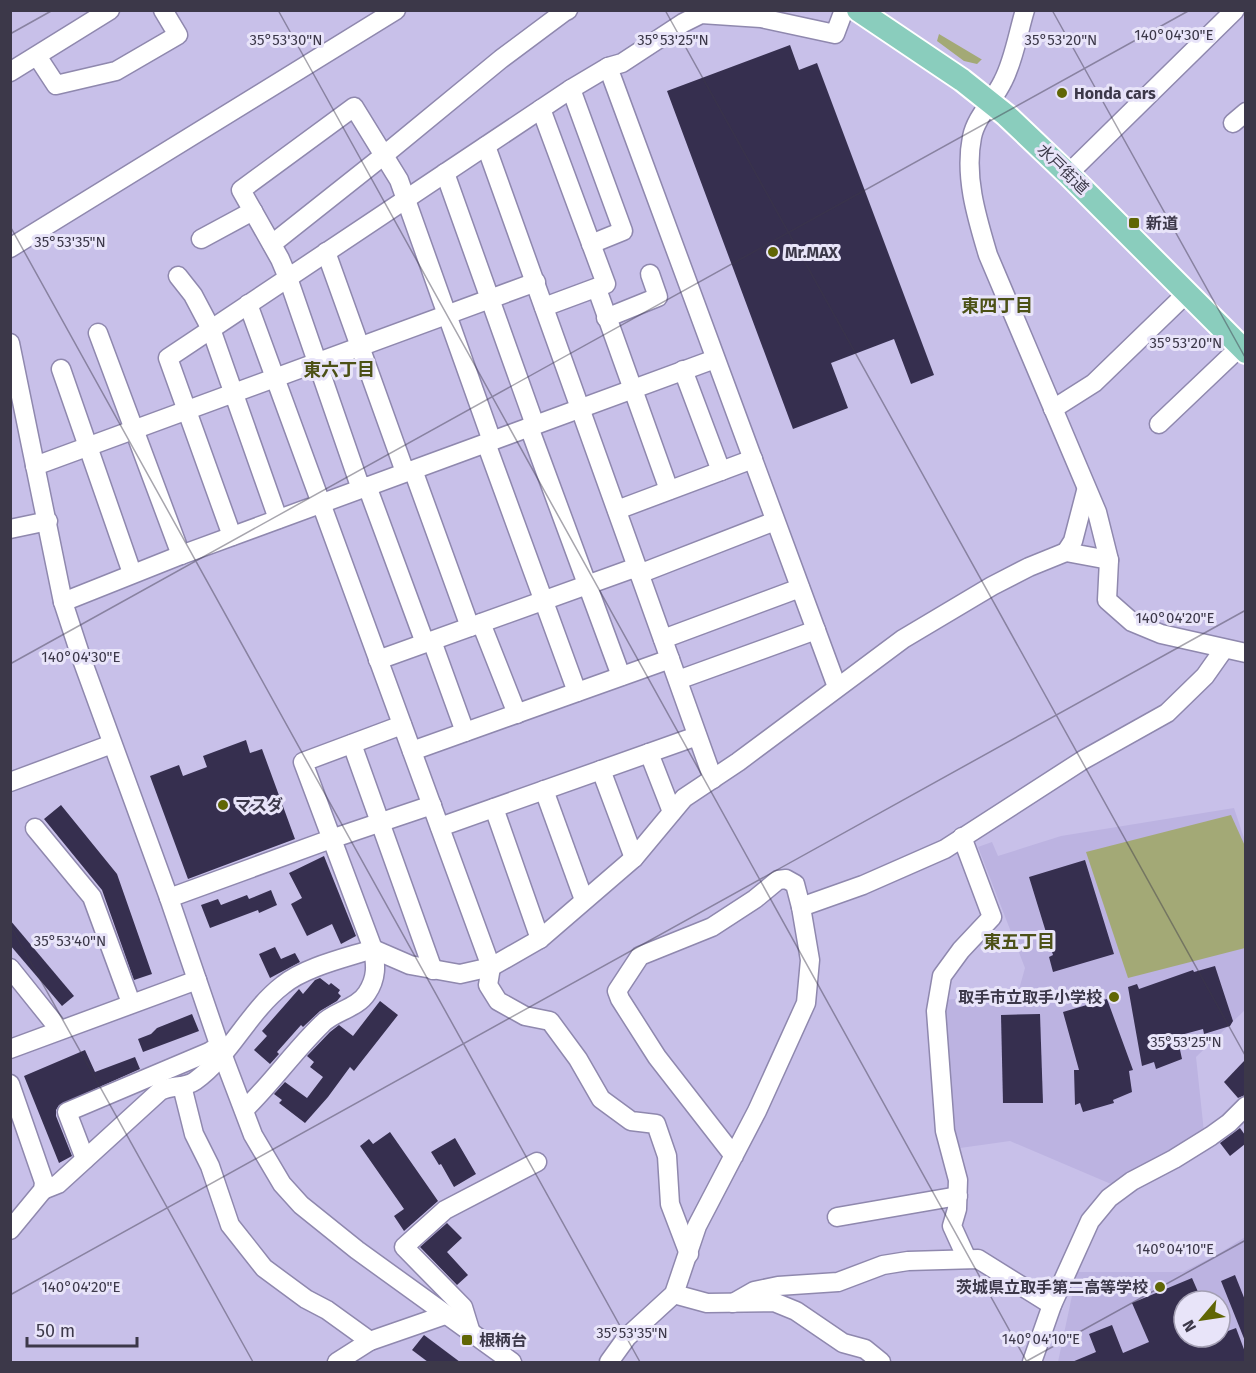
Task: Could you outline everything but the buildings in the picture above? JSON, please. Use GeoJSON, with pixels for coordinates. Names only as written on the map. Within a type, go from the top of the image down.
{"type":"FeatureCollection","features":[{"type":"Feature","properties":{"kind":"main road","name":"水戸街道"},"geometry":{"type":"LineString","coordinates":[[858,10],[902,38],[991,103],[1068,174],[1243,350]]}},
{"type":"Feature","properties":{"kind":"street"},"geometry":{"type":"LineString","coordinates":[[13,65],[37,56],[110,10]]}},
{"type":"Feature","properties":{"kind":"street"},"geometry":{"type":"LineString","coordinates":[[37,56],[56,85],[116,71],[178,35],[164,10]]}},
{"type":"Feature","properties":{"kind":"street"},"geometry":{"type":"LineString","coordinates":[[10,248],[396,10]]}},
{"type":"Feature","properties":{"kind":"street"},"geometry":{"type":"LineString","coordinates":[[272,244],[501,58],[568,10]]}},
{"type":"Feature","properties":{"kind":"street"},"geometry":{"type":"LineString","coordinates":[[232,536],[168,358],[571,89],[608,67],[622,63],[700,12],[761,18],[835,33],[844,10]]}},
{"type":"Feature","properties":{"kind":"street"},"geometry":{"type":"LineString","coordinates":[[1025,10],[1004,79],[977,122],[972,136],[970,169],[975,211],[988,255],[1097,512],[1109,560],[1107,600],[1132,622],[1161,634],[1245,653]]}},
{"type":"Feature","properties":{"kind":"street"},"geometry":{"type":"LineString","coordinates":[[1068,174],[1234,10]]}},
{"type":"Feature","properties":{"kind":"street"},"geometry":{"type":"LineString","coordinates":[[608,67],[837,687]]}},
{"type":"Feature","properties":{"kind":"street"},"geometry":{"type":"LineString","coordinates":[[571,89],[623,231],[591,244]]}},
{"type":"Feature","properties":{"kind":"street"},"geometry":{"type":"LineString","coordinates":[[465,732],[364,488],[288,278],[272,244],[241,190],[354,107],[399,180],[448,315],[489,442],[577,692]]}},
{"type":"Feature","properties":{"kind":"street"},"geometry":{"type":"LineString","coordinates":[[541,109],[606,284],[544,307]]}},
{"type":"Feature","properties":{"kind":"street"},"geometry":{"type":"LineString","coordinates":[[486,146],[713,779]]}},
{"type":"Feature","properties":{"kind":"street"},"geometry":{"type":"LineString","coordinates":[[445,173],[491,299],[587,585],[621,676]]}},
{"type":"Feature","properties":{"kind":"street"},"geometry":{"type":"LineString","coordinates":[[201,239],[253,211]]}},
{"type":"Feature","properties":{"kind":"street"},"geometry":{"type":"LineString","coordinates":[[326,252],[360,347],[409,471],[517,714]]}},
{"type":"Feature","properties":{"kind":"street"},"geometry":{"type":"LineString","coordinates":[[606,318],[657,297],[650,274]]}},
{"type":"Feature","properties":{"kind":"street"},"geometry":{"type":"LineString","coordinates":[[178,276],[193,295],[211,329],[278,519]]}},
{"type":"Feature","properties":{"kind":"street"},"geometry":{"type":"LineString","coordinates":[[35,466],[536,282]]}},
{"type":"Feature","properties":{"kind":"street"},"geometry":{"type":"LineString","coordinates":[[597,289],[669,490]]}},
{"type":"Feature","properties":{"kind":"street"},"geometry":{"type":"LineString","coordinates":[[1053,409],[1094,383],[1187,293]]}},
{"type":"Feature","properties":{"kind":"street"},"geometry":{"type":"LineString","coordinates":[[248,304],[491,968],[488,985],[498,1001],[525,1016],[550,1021],[578,1059],[601,1099],[631,1121],[656,1124],[667,1156],[670,1204],[689,1254]]}},
{"type":"Feature","properties":{"kind":"street"},"geometry":{"type":"LineString","coordinates":[[98,333],[181,555]]}},
{"type":"Feature","properties":{"kind":"street"},"geometry":{"type":"LineString","coordinates":[[10,343],[63,602],[222,1051],[244,1110],[266,1159],[282,1184],[301,1205],[357,1250],[512,1362]]}},
{"type":"Feature","properties":{"kind":"street"},"geometry":{"type":"LineString","coordinates":[[1159,424],[1243,350]]}},
{"type":"Feature","properties":{"kind":"street"},"geometry":{"type":"LineString","coordinates":[[63,602],[132,573],[715,359]]}},
{"type":"Feature","properties":{"kind":"street"},"geometry":{"type":"LineString","coordinates":[[61,369],[132,573]]}},
{"type":"Feature","properties":{"kind":"street"},"geometry":{"type":"LineString","coordinates":[[683,370],[721,471]]}},
{"type":"Feature","properties":{"kind":"street"},"geometry":{"type":"LineString","coordinates":[[617,510],[753,459]]}},
{"type":"Feature","properties":{"kind":"street"},"geometry":{"type":"LineString","coordinates":[[1066,552],[1073,541],[1086,490]]}},
{"type":"Feature","properties":{"kind":"street"},"geometry":{"type":"LineString","coordinates":[[10,529],[48,521]]}},
{"type":"Feature","properties":{"kind":"street"},"geometry":{"type":"LineString","coordinates":[[378,660],[775,521]]}},
{"type":"Feature","properties":{"kind":"street"},"geometry":{"type":"LineString","coordinates":[[10,1230],[43,1190],[58,1184],[153,1096],[166,1087],[190,1084],[198,1079],[284,984],[301,974],[373,949],[410,965],[433,970],[460,974],[491,968],[540,939],[634,858],[684,798],[738,762],[903,639],[948,611],[1029,567],[1066,552],[1109,560]]}},
{"type":"Feature","properties":{"kind":"street"},"geometry":{"type":"LineString","coordinates":[[663,639],[800,588]]}},
{"type":"Feature","properties":{"kind":"street"},"geometry":{"type":"LineString","coordinates":[[678,680],[816,630]]}},
{"type":"Feature","properties":{"kind":"street"},"geometry":{"type":"LineString","coordinates":[[801,907],[863,885],[945,849],[1083,760],[1167,713],[1205,676],[1224,649]]}},
{"type":"Feature","properties":{"kind":"street"},"geometry":{"type":"LineString","coordinates":[[412,751],[670,659]]}},
{"type":"Feature","properties":{"kind":"street"},"geometry":{"type":"LineString","coordinates":[[244,1110],[266,1089],[323,1022],[366,995],[373,982],[376,967],[373,949],[303,762],[402,725]]}},
{"type":"Feature","properties":{"kind":"street"},"geometry":{"type":"LineString","coordinates":[[440,827],[697,736]]}},
{"type":"Feature","properties":{"kind":"street"},"geometry":{"type":"LineString","coordinates":[[10,782],[112,744]]}},
{"type":"Feature","properties":{"kind":"street"},"geometry":{"type":"LineString","coordinates":[[352,744],[433,970]]}},
{"type":"Feature","properties":{"kind":"street"},"geometry":{"type":"LineString","coordinates":[[649,753],[672,812]]}},
{"type":"Feature","properties":{"kind":"street"},"geometry":{"type":"LineString","coordinates":[[601,770],[634,858]]}},
{"type":"Feature","properties":{"kind":"street"},"geometry":{"type":"LineString","coordinates":[[544,790],[584,900]]}},
{"type":"Feature","properties":{"kind":"street"},"geometry":{"type":"LineString","coordinates":[[169,898],[331,839],[432,806]]}},
{"type":"Feature","properties":{"kind":"street"},"geometry":{"type":"LineString","coordinates":[[494,808],[540,939]]}},
{"type":"Feature","properties":{"kind":"street"},"geometry":{"type":"LineString","coordinates":[[35,828],[92,897],[130,1003]]}},
{"type":"Feature","properties":{"kind":"street"},"geometry":{"type":"LineString","coordinates":[[962,837],[992,917],[961,950],[942,976],[936,1011],[945,1131],[958,1180],[958,1196],[952,1226],[967,1258]]}},
{"type":"Feature","properties":{"kind":"street"},"geometry":{"type":"LineString","coordinates":[[609,1362],[627,1337],[674,1294],[697,1226],[757,1111],[806,1003],[810,960],[795,884],[786,879],[778,880],[756,899],[712,927],[640,957],[617,991],[657,1057],[734,1155]]}},
{"type":"Feature","properties":{"kind":"street"},"geometry":{"type":"LineString","coordinates":[[10,968],[59,1029]]}},
{"type":"Feature","properties":{"kind":"street"},"geometry":{"type":"LineString","coordinates":[[10,1049],[59,1029],[197,980]]}},
{"type":"Feature","properties":{"kind":"street"},"geometry":{"type":"LineString","coordinates":[[85,1158],[67,1112],[209,1052],[222,1051]]}},
{"type":"Feature","properties":{"kind":"street"},"geometry":{"type":"LineString","coordinates":[[10,1084],[42,1172],[43,1190]]}},
{"type":"Feature","properties":{"kind":"street"},"geometry":{"type":"LineString","coordinates":[[182,1086],[194,1134],[210,1166],[230,1226],[264,1268],[370,1341]]}},
{"type":"Feature","properties":{"kind":"street"},"geometry":{"type":"LineString","coordinates":[[1032,1362],[1052,1305],[1090,1221],[1109,1198],[1132,1181],[1174,1160],[1211,1136],[1229,1123],[1245,1106]]}},
{"type":"Feature","properties":{"kind":"street"},"geometry":{"type":"LineString","coordinates":[[471,1333],[463,1307],[404,1247],[445,1210],[537,1162]]}},
{"type":"Feature","properties":{"kind":"street"},"geometry":{"type":"LineString","coordinates":[[837,1217],[958,1196]]}},
{"type":"Feature","properties":{"kind":"street"},"geometry":{"type":"LineString","coordinates":[[733,1303],[754,1291],[777,1286],[838,1282],[883,1265],[967,1258],[978,1259],[1052,1305]]}},
{"type":"Feature","properties":{"kind":"street"},"geometry":{"type":"LineString","coordinates":[[674,1294],[707,1303],[774,1302],[796,1311],[843,1343],[865,1349],[881,1362]]}},
{"type":"Feature","properties":{"kind":"street"},"geometry":{"type":"LineString","coordinates":[[337,1362],[370,1341],[445,1315]]}},
{"type":"Feature","properties":{"kind":"shaded area","name":"取手市立取手小学校"},"geometry":{"type":"Polygon","coordinates":[[[1234,808],[1245,841],[1245,1010],[1196,1057],[1204,1132],[1111,1184],[1010,1141],[960,1148],[951,1115],[945,1000],[1018,993],[1025,968],[978,847],[992,842],[998,856],[1061,836],[1234,808]]]}},
{"type":"Feature","properties":{"kind":"shaded area","name":"茨城県立取手第二高等学校"},"geometry":{"type":"Polygon","coordinates":[[[1245,1237],[1245,1362],[1058,1362],[1077,1272],[1183,1272],[1245,1237]]]}},
{"type":"Feature","properties":{"kind":"green space"},"geometry":{"type":"Polygon","coordinates":[[[939,34],[982,59],[977,64],[964,61],[937,41],[939,34]]]}},
{"type":"Feature","properties":{"kind":"green space"},"geometry":{"type":"Polygon","coordinates":[[[1231,815],[1245,846],[1245,948],[1128,978],[1086,852],[1231,815]]]}},
{"type":"Feature","properties":{"kind":"place","name":"Honda cars"},"geometry":{"type":"Point","coordinates":[1062,93]}},
{"type":"Feature","properties":{"kind":"place","name":"新道"},"geometry":{"type":"Point","coordinates":[1134,223]}},
{"type":"Feature","properties":{"kind":"place","name":"Mr.MAX"},"geometry":{"type":"Point","coordinates":[773,252]}},
{"type":"Feature","properties":{"kind":"place","name":"マスダ"},"geometry":{"type":"Point","coordinates":[223,805]}},
{"type":"Feature","properties":{"kind":"place","name":"取手市立取手小学校"},"geometry":{"type":"Point","coordinates":[1114,997]}},
{"type":"Feature","properties":{"kind":"place","name":"茨城県立取手第二高等学校"},"geometry":{"type":"Point","coordinates":[1160,1287]}},
{"type":"Feature","properties":{"kind":"place","name":"根柄台"},"geometry":{"type":"Point","coordinates":[467,1340]}},
{"type":"Feature","properties":{"kind":"district","name":"東四丁目"},"geometry":{"type":"Point","coordinates":[997,306]}},
{"type":"Feature","properties":{"kind":"district","name":"東六丁目"},"geometry":{"type":"Point","coordinates":[339,370]}},
{"type":"Feature","properties":{"kind":"district","name":"東五丁目"},"geometry":{"type":"Point","coordinates":[1019,942]}}]}
